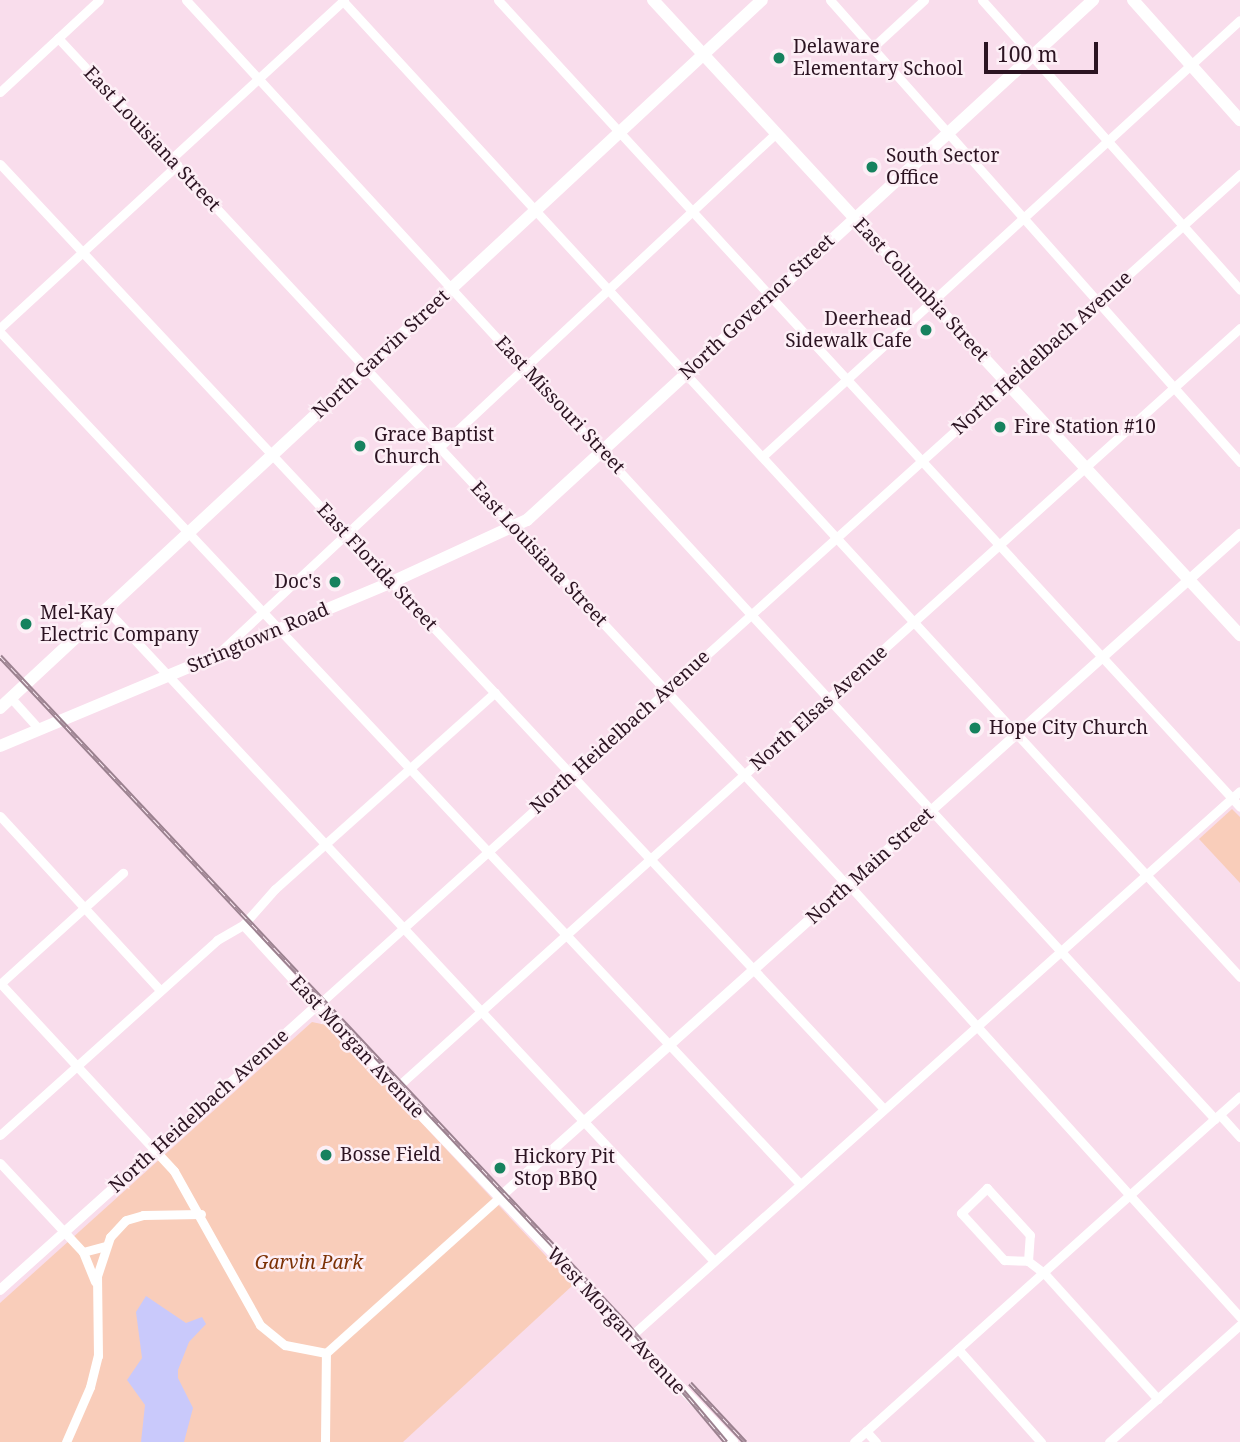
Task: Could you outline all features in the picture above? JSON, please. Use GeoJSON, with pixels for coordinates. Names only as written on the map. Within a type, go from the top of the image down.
{"type":"FeatureCollection","features":[{"type":"Feature","properties":{"kind":"main road","name":"East Columbia Street"},"geometry":{"type":"LineString","coordinates":[[653,0],[1240,635]]}},
{"type":"Feature","properties":{"kind":"main road","name":"North Garvin Street"},"geometry":{"type":"LineString","coordinates":[[0,708],[762,0]]}},
{"type":"Feature","properties":{"kind":"main road","name":"North Governor Street"},"geometry":{"type":"LineString","coordinates":[[515,528],[1093,0]]}},
{"type":"Feature","properties":{"kind":"main road"},"geometry":{"type":"LineString","coordinates":[[1133,0],[1240,120]]}},
{"type":"Feature","properties":{"kind":"main road","name":"Stringtown Road"},"geometry":{"type":"LineString","coordinates":[[0,746],[515,528]]}},
{"type":"Feature","properties":{"kind":"street"},"geometry":{"type":"LineString","coordinates":[[0,92],[99,0]]}},
{"type":"Feature","properties":{"kind":"street","name":"East Missouri Street"},"geometry":{"type":"LineString","coordinates":[[186,0],[1062,950],[1217,1117],[1240,1137]]}},
{"type":"Feature","properties":{"kind":"street"},"geometry":{"type":"LineString","coordinates":[[800,1184],[0,330],[343,0],[1019,733],[1240,977]]}},
{"type":"Feature","properties":{"kind":"street"},"geometry":{"type":"LineString","coordinates":[[498,0],[1240,807]]}},
{"type":"Feature","properties":{"kind":"street"},"geometry":{"type":"LineString","coordinates":[[830,0],[1240,463]]}},
{"type":"Feature","properties":{"kind":"street"},"geometry":{"type":"LineString","coordinates":[[872,48],[924,0]]}},
{"type":"Feature","properties":{"kind":"street"},"geometry":{"type":"LineString","coordinates":[[982,0],[1240,290]]}},
{"type":"Feature","properties":{"kind":"street"},"geometry":{"type":"LineString","coordinates":[[763,456],[1240,20]]}},
{"type":"Feature","properties":{"kind":"street","name":"East Louisiana Street"},"geometry":{"type":"LineString","coordinates":[[58,37],[849,885],[1240,1318]]}},
{"type":"Feature","properties":{"kind":"street"},"geometry":{"type":"LineString","coordinates":[[218,654],[776,133]]}},
{"type":"Feature","properties":{"kind":"street","name":"East Florida Street"},"geometry":{"type":"LineString","coordinates":[[0,164],[884,1109]]}},
{"type":"Feature","properties":{"kind":"street","name":"North Heidelbach Avenue"},"geometry":{"type":"LineString","coordinates":[[0,1290],[1240,174]]}},
{"type":"Feature","properties":{"kind":"street","name":"North Elsas Avenue"},"geometry":{"type":"LineString","coordinates":[[396,1088],[1240,328]]}},
{"type":"Feature","properties":{"kind":"street","name":"North Main Street"},"geometry":{"type":"LineString","coordinates":[[500,1197],[1240,534]]}},
{"type":"Feature","properties":{"kind":"street"},"geometry":{"type":"LineString","coordinates":[[106,609],[714,1261]]}},
{"type":"Feature","properties":{"kind":"street"},"geometry":{"type":"LineString","coordinates":[[0,1135],[160,990],[233,928],[243,925],[249,913],[495,692]]}},
{"type":"Feature","properties":{"kind":"street"},"geometry":{"type":"LineString","coordinates":[[11,698],[39,729]]}},
{"type":"Feature","properties":{"kind":"street"},"geometry":{"type":"LineString","coordinates":[[631,1336],[1240,791]]}},
{"type":"Feature","properties":{"kind":"street"},"geometry":{"type":"LineString","coordinates":[[0,816],[160,990]]}},
{"type":"Feature","properties":{"kind":"street"},"geometry":{"type":"LineString","coordinates":[[123,873],[0,984],[157,1150],[201,1214],[266,1332],[296,1349],[326,1353]]}},
{"type":"Feature","properties":{"kind":"street","name":"East Morgan Avenue"},"geometry":{"type":"LineString","coordinates":[[243,925],[500,1197]]}},
{"type":"Feature","properties":{"kind":"street"},"geometry":{"type":"LineString","coordinates":[[854,1442],[1240,1096]]}},
{"type":"Feature","properties":{"kind":"street"},"geometry":{"type":"LineString","coordinates":[[0,1163],[83,1252],[96,1291]]}},
{"type":"Feature","properties":{"kind":"street"},"geometry":{"type":"LineString","coordinates":[[1028,1261],[1030,1235],[988,1188],[961,1213],[1004,1260],[1028,1261],[1044,1273],[1158,1399]]}},
{"type":"Feature","properties":{"kind":"street"},"geometry":{"type":"LineString","coordinates":[[325,1442],[326,1353],[500,1197]]}},
{"type":"Feature","properties":{"kind":"street","name":"West Morgan Avenue"},"geometry":{"type":"LineString","coordinates":[[500,1197],[733,1442]]}},
{"type":"Feature","properties":{"kind":"street"},"geometry":{"type":"LineString","coordinates":[[66,1442],[98,1356],[96,1291],[105,1246],[117,1228],[143,1215],[201,1214]]}},
{"type":"Feature","properties":{"kind":"street"},"geometry":{"type":"LineString","coordinates":[[83,1252],[105,1246]]}},
{"type":"Feature","properties":{"kind":"street"},"geometry":{"type":"LineString","coordinates":[[1109,1442],[1240,1325]]}},
{"type":"Feature","properties":{"kind":"street"},"geometry":{"type":"LineString","coordinates":[[958,1349],[1041,1442]]}},
{"type":"Feature","properties":{"kind":"street"},"geometry":{"type":"LineString","coordinates":[[866,1431],[876,1442]]}},
{"type":"Feature","properties":{"kind":"green space"},"geometry":{"type":"Polygon","coordinates":[[[1232,809],[1240,817],[1240,883],[1199,839],[1232,809]]]}},
{"type":"Feature","properties":{"kind":"green space","name":"Garvin Park"},"geometry":{"type":"Polygon","coordinates":[[[312,1022],[331,1026],[573,1285],[403,1442],[0,1442],[0,1303],[312,1022]]]}},
{"type":"Feature","properties":{"kind":"water"},"geometry":{"type":"Polygon","coordinates":[[[146,1296],[186,1323],[202,1317],[206,1324],[189,1342],[178,1370],[178,1378],[193,1408],[184,1442],[141,1442],[145,1405],[127,1380],[142,1358],[136,1312],[146,1296]]]}},
{"type":"Feature","properties":{"kind":"railway"},"geometry":{"type":"LineString","coordinates":[[0,656],[627,1324],[726,1442]]}},
{"type":"Feature","properties":{"kind":"railway"},"geometry":{"type":"LineString","coordinates":[[690,1383],[745,1442]]}},
{"type":"Feature","properties":{"kind":"place","name":"Delaware Elementary School"},"geometry":{"type":"Point","coordinates":[779,58]}},
{"type":"Feature","properties":{"kind":"place","name":"South Sector Office"},"geometry":{"type":"Point","coordinates":[872,167]}},
{"type":"Feature","properties":{"kind":"place","name":"Deerhead Sidewalk Cafe"},"geometry":{"type":"Point","coordinates":[926,330]}},
{"type":"Feature","properties":{"kind":"place","name":"Fire Station #10"},"geometry":{"type":"Point","coordinates":[1000,427]}},
{"type":"Feature","properties":{"kind":"place","name":"Grace Baptist Church"},"geometry":{"type":"Point","coordinates":[360,446]}},
{"type":"Feature","properties":{"kind":"place","name":"Doc's"},"geometry":{"type":"Point","coordinates":[335,582]}},
{"type":"Feature","properties":{"kind":"place","name":"Mel-Kay Electric Company"},"geometry":{"type":"Point","coordinates":[26,624]}},
{"type":"Feature","properties":{"kind":"place","name":"Hope City Church"},"geometry":{"type":"Point","coordinates":[975,728]}},
{"type":"Feature","properties":{"kind":"place","name":"Bosse Field"},"geometry":{"type":"Point","coordinates":[326,1155]}},
{"type":"Feature","properties":{"kind":"place","name":"Hickory Pit Stop BBQ"},"geometry":{"type":"Point","coordinates":[500,1168]}}]}
